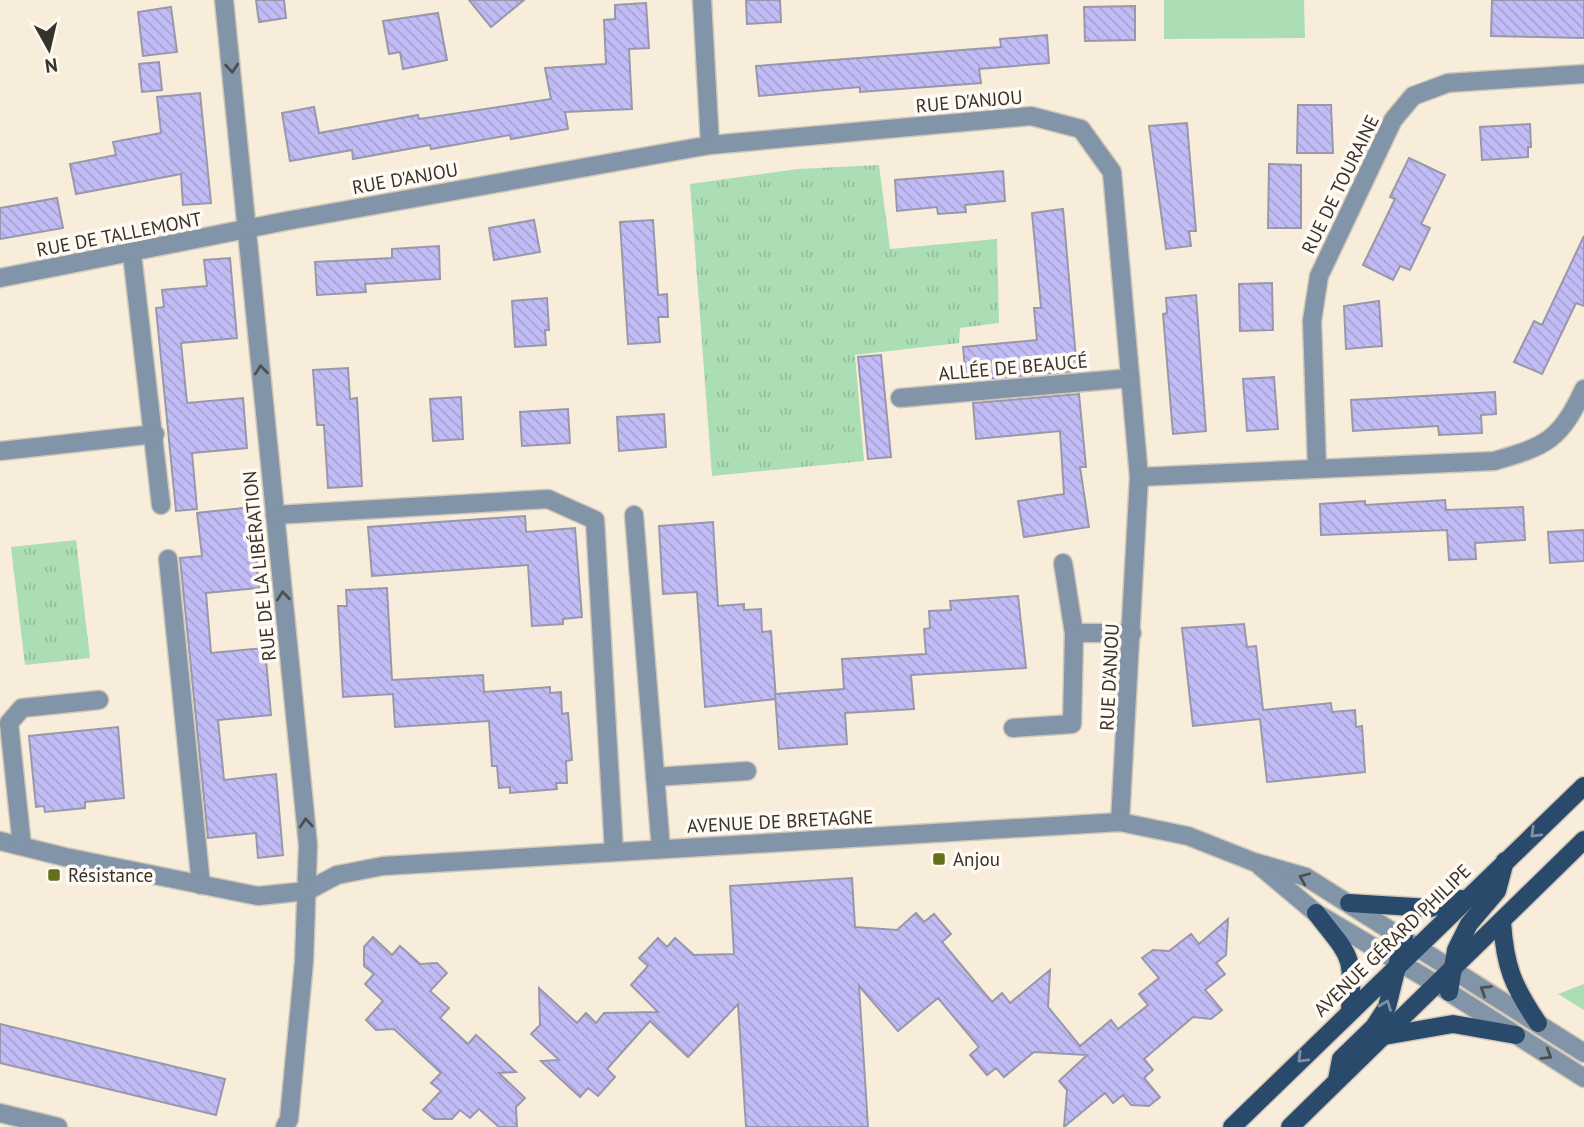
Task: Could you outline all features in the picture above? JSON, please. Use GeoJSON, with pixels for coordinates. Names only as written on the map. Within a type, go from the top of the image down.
{"type":"FeatureCollection","features":[{"type":"Feature","properties":{"kind":"main road","name":"AVENUE GÉRARD PHILIPE"},"geometry":{"type":"LineString","coordinates":[[1232,1127],[1400,962],[1410,942],[1468,896],[1584,786]]}},
{"type":"Feature","properties":{"kind":"main road"},"geometry":{"type":"LineString","coordinates":[[1451,969],[1584,840]]}},
{"type":"Feature","properties":{"kind":"main road"},"geometry":{"type":"LineString","coordinates":[[1290,1127],[1384,1036],[1442,988],[1469,924],[1497,891],[1505,861]]}},
{"type":"Feature","properties":{"kind":"main road"},"geometry":{"type":"LineString","coordinates":[[1349,903],[1430,908],[1468,896]]}},
{"type":"Feature","properties":{"kind":"main road"},"geometry":{"type":"LineString","coordinates":[[1316,913],[1349,955],[1353,968],[1350,1010]]}},
{"type":"Feature","properties":{"kind":"main road"},"geometry":{"type":"LineString","coordinates":[[1502,922],[1507,969],[1514,987],[1538,1023]]}},
{"type":"Feature","properties":{"kind":"main road"},"geometry":{"type":"LineString","coordinates":[[1337,1080],[1341,1059],[1381,1018],[1400,962]]}},
{"type":"Feature","properties":{"kind":"main road"},"geometry":{"type":"LineString","coordinates":[[1384,1036],[1453,1024],[1516,1035]]}},
{"type":"Feature","properties":{"kind":"street","name":"RUE DE LA LIBÉRATION"},"geometry":{"type":"LineString","coordinates":[[224,0],[305,813],[307,891],[304,962],[289,1119],[285,1127]]}},
{"type":"Feature","properties":{"kind":"street"},"geometry":{"type":"LineString","coordinates":[[702,0],[710,145]]}},
{"type":"Feature","properties":{"kind":"street","name":"RUE DE TOURAINE"},"geometry":{"type":"LineString","coordinates":[[1317,468],[1312,321],[1319,276],[1393,120],[1413,96],[1448,83],[1584,74]]}},
{"type":"Feature","properties":{"kind":"street","name":"RUE D'ANJOU"},"geometry":{"type":"LineString","coordinates":[[246,229],[710,145],[1031,116],[1081,130],[1112,172],[1139,477],[1120,822]]}},
{"type":"Feature","properties":{"kind":"street","name":"RUE DE TALLEMONT"},"geometry":{"type":"LineString","coordinates":[[0,278],[132,254],[246,229]]}},
{"type":"Feature","properties":{"kind":"street"},"geometry":{"type":"LineString","coordinates":[[132,254],[155,434],[161,505]]}},
{"type":"Feature","properties":{"kind":"street","name":"ALLÉE DE BEAUCÉ"},"geometry":{"type":"LineString","coordinates":[[900,398],[1130,378]]}},
{"type":"Feature","properties":{"kind":"street"},"geometry":{"type":"LineString","coordinates":[[1139,477],[1494,461],[1536,449],[1568,422],[1584,389]]}},
{"type":"Feature","properties":{"kind":"street"},"geometry":{"type":"LineString","coordinates":[[0,451],[155,434]]}},
{"type":"Feature","properties":{"kind":"street"},"geometry":{"type":"LineString","coordinates":[[275,515],[548,499],[595,520],[614,852]]}},
{"type":"Feature","properties":{"kind":"street"},"geometry":{"type":"LineString","coordinates":[[634,515],[661,849]]}},
{"type":"Feature","properties":{"kind":"street"},"geometry":{"type":"LineString","coordinates":[[168,559],[201,885]]}},
{"type":"Feature","properties":{"kind":"street"},"geometry":{"type":"LineString","coordinates":[[1013,728],[1072,723],[1074,633],[1063,562]]}},
{"type":"Feature","properties":{"kind":"street"},"geometry":{"type":"LineString","coordinates":[[1074,633],[1132,633]]}},
{"type":"Feature","properties":{"kind":"street"},"geometry":{"type":"LineString","coordinates":[[22,846],[9,723],[22,708],[99,700]]}},
{"type":"Feature","properties":{"kind":"street"},"geometry":{"type":"LineString","coordinates":[[655,776],[747,771]]}},
{"type":"Feature","properties":{"kind":"street","name":"AVENUE DE BRETAGNE"},"geometry":{"type":"LineString","coordinates":[[307,891],[337,874],[383,866],[1120,822],[1188,836],[1254,862],[1306,877],[1584,1053]]}},
{"type":"Feature","properties":{"kind":"street"},"geometry":{"type":"LineString","coordinates":[[0,841],[258,896],[307,891]]}},
{"type":"Feature","properties":{"kind":"street","name":"AVENUE DE BRETAGNE"},"geometry":{"type":"LineString","coordinates":[[1254,862],[1316,913],[1400,962],[1584,1078]]}},
{"type":"Feature","properties":{"kind":"street"},"geometry":{"type":"LineString","coordinates":[[0,1113],[58,1127]]}},
{"type":"Feature","properties":{"kind":"green space"},"geometry":{"type":"Polygon","coordinates":[[[1164,0],[1304,0],[1305,38],[1164,39],[1164,0]]]}},
{"type":"Feature","properties":{"kind":"green space"},"geometry":{"type":"Polygon","coordinates":[[[879,165],[890,249],[997,239],[999,323],[960,328],[959,343],[855,355],[864,461],[712,476],[690,184],[798,169],[879,165]]]}},
{"type":"Feature","properties":{"kind":"green space"},"geometry":{"type":"Polygon","coordinates":[[[76,540],[90,658],[25,665],[11,547],[76,540]]]}},
{"type":"Feature","properties":{"kind":"green space"},"geometry":{"type":"Polygon","coordinates":[[[1584,984],[1584,1010],[1558,994],[1584,984]]]}},
{"type":"Feature","properties":{"kind":"building"},"geometry":{"type":"Polygon","coordinates":[[[256,0],[284,0],[286,18],[259,22],[256,0]]]}},
{"type":"Feature","properties":{"kind":"building"},"geometry":{"type":"Polygon","coordinates":[[[469,0],[524,0],[491,27],[469,0]]]}},
{"type":"Feature","properties":{"kind":"building"},"geometry":{"type":"Polygon","coordinates":[[[746,0],[780,0],[781,22],[747,24],[746,0]]]}},
{"type":"Feature","properties":{"kind":"building"},"geometry":{"type":"Polygon","coordinates":[[[1492,0],[1584,0],[1584,38],[1491,36],[1492,0]]]}},
{"type":"Feature","properties":{"kind":"building"},"geometry":{"type":"Polygon","coordinates":[[[646,3],[649,48],[629,49],[632,109],[565,112],[568,129],[511,139],[510,135],[431,149],[430,145],[353,159],[352,150],[290,161],[282,113],[314,107],[319,133],[418,115],[419,119],[551,99],[545,68],[606,64],[604,20],[615,19],[615,5],[646,3]]]}},
{"type":"Feature","properties":{"kind":"building"},"geometry":{"type":"Polygon","coordinates":[[[1135,6],[1135,40],[1085,41],[1084,7],[1135,6]]]}},
{"type":"Feature","properties":{"kind":"building"},"geometry":{"type":"Polygon","coordinates":[[[171,7],[177,52],[143,56],[138,12],[171,7]]]}},
{"type":"Feature","properties":{"kind":"building"},"geometry":{"type":"Polygon","coordinates":[[[438,13],[447,60],[403,69],[400,52],[389,54],[383,21],[438,13]]]}},
{"type":"Feature","properties":{"kind":"building"},"geometry":{"type":"Polygon","coordinates":[[[1047,35],[1049,63],[979,69],[981,83],[860,92],[860,87],[759,96],[756,66],[1001,47],[1000,39],[1047,35]]]}},
{"type":"Feature","properties":{"kind":"building"},"geometry":{"type":"Polygon","coordinates":[[[159,62],[162,90],[142,92],[139,64],[159,62]]]}},
{"type":"Feature","properties":{"kind":"building"},"geometry":{"type":"Polygon","coordinates":[[[200,93],[211,203],[183,205],[181,174],[76,194],[70,164],[116,155],[113,142],[161,133],[157,97],[200,93]]]}},
{"type":"Feature","properties":{"kind":"building"},"geometry":{"type":"Polygon","coordinates":[[[1298,105],[1331,105],[1333,153],[1297,153],[1298,105]]]}},
{"type":"Feature","properties":{"kind":"building"},"geometry":{"type":"Polygon","coordinates":[[[1187,123],[1196,231],[1189,231],[1191,246],[1166,249],[1149,126],[1187,123]]]}},
{"type":"Feature","properties":{"kind":"building"},"geometry":{"type":"Polygon","coordinates":[[[1530,124],[1531,147],[1528,147],[1528,157],[1482,160],[1480,127],[1530,124]]]}},
{"type":"Feature","properties":{"kind":"building"},"geometry":{"type":"Polygon","coordinates":[[[1409,158],[1445,175],[1421,224],[1430,228],[1410,270],[1400,266],[1393,280],[1363,265],[1395,199],[1390,197],[1409,158]]]}},
{"type":"Feature","properties":{"kind":"building"},"geometry":{"type":"Polygon","coordinates":[[[1269,164],[1301,165],[1301,228],[1268,228],[1269,164]]]}},
{"type":"Feature","properties":{"kind":"building"},"geometry":{"type":"Polygon","coordinates":[[[1003,171],[1005,201],[965,205],[966,212],[938,214],[937,207],[897,211],[895,180],[1003,171]]]}},
{"type":"Feature","properties":{"kind":"building"},"geometry":{"type":"Polygon","coordinates":[[[57,198],[63,228],[0,239],[0,208],[57,198]]]}},
{"type":"Feature","properties":{"kind":"building"},"geometry":{"type":"Polygon","coordinates":[[[1063,209],[1077,371],[972,380],[972,377],[966,378],[963,347],[1037,340],[1034,308],[1041,308],[1032,213],[1063,209]]]}},
{"type":"Feature","properties":{"kind":"building"},"geometry":{"type":"Polygon","coordinates":[[[534,220],[540,252],[494,260],[489,228],[534,220]]]}},
{"type":"Feature","properties":{"kind":"building"},"geometry":{"type":"Polygon","coordinates":[[[653,220],[658,295],[667,294],[668,317],[658,317],[660,342],[628,344],[620,222],[653,220]]]}},
{"type":"Feature","properties":{"kind":"building"},"geometry":{"type":"Polygon","coordinates":[[[1584,236],[1584,306],[1576,303],[1542,374],[1514,362],[1534,321],[1542,325],[1584,236]]]}},
{"type":"Feature","properties":{"kind":"building"},"geometry":{"type":"Polygon","coordinates":[[[439,246],[440,279],[365,284],[366,292],[317,295],[315,262],[392,258],[392,249],[439,246]]]}},
{"type":"Feature","properties":{"kind":"building"},"geometry":{"type":"Polygon","coordinates":[[[230,258],[237,338],[181,343],[187,403],[243,398],[247,448],[192,453],[197,509],[176,511],[156,308],[164,307],[162,290],[207,286],[204,260],[230,258]]]}},
{"type":"Feature","properties":{"kind":"building"},"geometry":{"type":"Polygon","coordinates":[[[1272,283],[1273,330],[1240,331],[1239,284],[1272,283]]]}},
{"type":"Feature","properties":{"kind":"building"},"geometry":{"type":"Polygon","coordinates":[[[1196,295],[1206,431],[1173,434],[1163,314],[1167,313],[1166,298],[1196,295]]]}},
{"type":"Feature","properties":{"kind":"building"},"geometry":{"type":"Polygon","coordinates":[[[547,298],[549,330],[545,330],[546,345],[515,347],[512,301],[547,298]]]}},
{"type":"Feature","properties":{"kind":"building"},"geometry":{"type":"Polygon","coordinates":[[[1379,301],[1382,346],[1346,349],[1344,306],[1379,301]]]}},
{"type":"Feature","properties":{"kind":"building"},"geometry":{"type":"Polygon","coordinates":[[[881,355],[891,457],[868,459],[858,357],[881,355]]]}},
{"type":"Feature","properties":{"kind":"building"},"geometry":{"type":"Polygon","coordinates":[[[348,368],[350,399],[357,398],[362,486],[328,488],[324,425],[317,425],[313,370],[348,368]]]}},
{"type":"Feature","properties":{"kind":"building"},"geometry":{"type":"Polygon","coordinates":[[[1274,377],[1278,429],[1247,431],[1243,379],[1274,377]]]}},
{"type":"Feature","properties":{"kind":"building"},"geometry":{"type":"Polygon","coordinates":[[[1495,392],[1496,414],[1481,415],[1482,433],[1439,435],[1438,426],[1353,431],[1351,400],[1495,392]]]}},
{"type":"Feature","properties":{"kind":"building"},"geometry":{"type":"Polygon","coordinates":[[[1079,394],[1086,467],[1080,467],[1089,527],[1024,537],[1018,501],[1064,494],[1060,431],[976,439],[973,403],[1079,394]]]}},
{"type":"Feature","properties":{"kind":"building"},"geometry":{"type":"Polygon","coordinates":[[[461,397],[463,439],[433,441],[430,399],[461,397]]]}},
{"type":"Feature","properties":{"kind":"building"},"geometry":{"type":"Polygon","coordinates":[[[568,409],[570,443],[522,446],[520,412],[568,409]]]}},
{"type":"Feature","properties":{"kind":"building"},"geometry":{"type":"Polygon","coordinates":[[[664,414],[666,447],[619,451],[617,417],[664,414]]]}},
{"type":"Feature","properties":{"kind":"building"},"geometry":{"type":"Polygon","coordinates":[[[1445,500],[1446,510],[1523,507],[1525,540],[1475,543],[1476,559],[1449,560],[1447,530],[1321,535],[1320,504],[1365,501],[1365,505],[1445,500]]]}},
{"type":"Feature","properties":{"kind":"building"},"geometry":{"type":"Polygon","coordinates":[[[252,507],[259,588],[206,593],[211,653],[265,648],[271,715],[218,720],[224,780],[276,774],[283,855],[258,858],[256,833],[208,838],[180,558],[202,556],[197,513],[252,507]]]}},
{"type":"Feature","properties":{"kind":"building"},"geometry":{"type":"Polygon","coordinates":[[[525,516],[526,532],[575,528],[582,617],[563,619],[563,624],[532,626],[528,565],[372,576],[368,527],[525,516]]]}},
{"type":"Feature","properties":{"kind":"building"},"geometry":{"type":"Polygon","coordinates":[[[713,522],[718,606],[744,604],[744,610],[761,609],[762,632],[771,631],[776,699],[705,707],[697,592],[663,594],[659,526],[713,522]]]}},
{"type":"Feature","properties":{"kind":"building"},"geometry":{"type":"Polygon","coordinates":[[[1584,530],[1584,561],[1550,563],[1548,532],[1584,530]]]}},
{"type":"Feature","properties":{"kind":"building"},"geometry":{"type":"Polygon","coordinates":[[[387,588],[392,680],[483,675],[484,692],[550,687],[550,693],[561,692],[562,714],[568,713],[572,760],[566,761],[567,783],[556,783],[557,789],[510,793],[510,787],[499,788],[497,766],[492,766],[489,721],[395,727],[393,694],[343,697],[338,606],[347,606],[346,590],[387,588]]]}},
{"type":"Feature","properties":{"kind":"building"},"geometry":{"type":"Polygon","coordinates":[[[1018,596],[1026,668],[911,675],[914,709],[845,713],[847,744],[779,749],[775,694],[844,689],[842,659],[926,654],[924,629],[930,628],[929,611],[951,610],[950,601],[1018,596]]]}},
{"type":"Feature","properties":{"kind":"building"},"geometry":{"type":"Polygon","coordinates":[[[1244,624],[1247,647],[1256,646],[1263,710],[1331,703],[1332,712],[1355,710],[1356,727],[1362,726],[1365,772],[1267,782],[1260,719],[1193,726],[1182,628],[1244,624]]]}},
{"type":"Feature","properties":{"kind":"building"},"geometry":{"type":"Polygon","coordinates":[[[118,727],[124,798],[85,802],[85,808],[45,812],[44,806],[36,807],[29,736],[118,727]]]}},
{"type":"Feature","properties":{"kind":"building"},"geometry":{"type":"Polygon","coordinates":[[[852,878],[855,927],[897,930],[916,913],[924,922],[934,914],[951,934],[942,942],[992,1002],[1002,993],[1010,1003],[1050,970],[1048,1007],[1080,1046],[1111,1020],[1118,1029],[1148,1005],[1139,994],[1159,978],[1142,958],[1153,950],[1169,951],[1191,934],[1199,944],[1228,919],[1226,955],[1216,963],[1225,974],[1205,990],[1222,1010],[1211,1019],[1193,1017],[1144,1059],[1153,1070],[1144,1078],[1160,1097],[1149,1106],[1131,1105],[1123,1095],[1113,1103],[1105,1093],[1064,1127],[1067,1090],[1059,1081],[1087,1055],[1034,1052],[1004,1077],[996,1068],[987,1075],[970,1055],[979,1047],[938,998],[898,1031],[859,986],[868,1127],[746,1127],[738,1004],[688,1057],[650,1021],[607,1069],[615,1077],[598,1096],[588,1088],[580,1097],[541,1061],[559,1060],[531,1034],[540,1025],[539,988],[577,1023],[586,1013],[596,1023],[604,1013],[658,1012],[631,985],[648,966],[639,958],[658,938],[667,947],[675,938],[694,955],[734,954],[730,886],[852,878]]]}},
{"type":"Feature","properties":{"kind":"building"},"geometry":{"type":"Polygon","coordinates":[[[373,937],[392,955],[400,946],[420,964],[437,963],[447,973],[430,991],[449,1008],[440,1018],[468,1044],[476,1035],[516,1072],[499,1073],[525,1098],[516,1107],[517,1127],[499,1127],[479,1109],[470,1118],[460,1110],[452,1119],[434,1119],[423,1110],[441,1091],[431,1083],[441,1073],[394,1029],[376,1030],[366,1020],[383,1001],[365,984],[374,974],[364,966],[364,947],[373,937]]]}},
{"type":"Feature","properties":{"kind":"building"},"geometry":{"type":"Polygon","coordinates":[[[0,1024],[225,1079],[216,1115],[0,1063],[0,1024]]]}},
{"type":"Feature","properties":{"kind":"place","name":"Anjou"},"geometry":{"type":"Point","coordinates":[939,859]}},
{"type":"Feature","properties":{"kind":"place","name":"Résistance"},"geometry":{"type":"Point","coordinates":[54,875]}}]}
